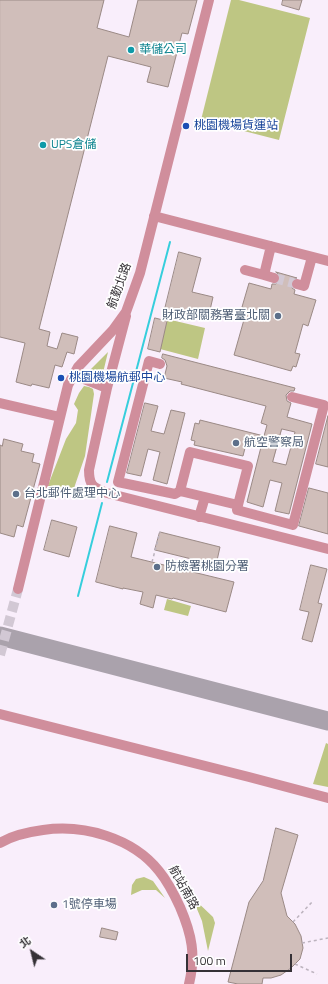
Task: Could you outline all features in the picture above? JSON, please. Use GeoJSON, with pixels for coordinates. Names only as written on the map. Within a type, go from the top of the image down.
{"type":"FeatureCollection","features":[{"type":"Feature","properties":{"kind":"street","name":"航勤北路"},"geometry":{"type":"LineString","coordinates":[[18,589],[68,385],[78,367],[113,330],[126,312],[140,273],[209,0]]}},
{"type":"Feature","properties":{"kind":"street"},"geometry":{"type":"LineString","coordinates":[[154,216],[328,261]]}},
{"type":"Feature","properties":{"kind":"street"},"geometry":{"type":"LineString","coordinates":[[264,275],[271,246]]}},
{"type":"Feature","properties":{"kind":"street"},"geometry":{"type":"LineString","coordinates":[[297,284],[304,286],[312,257]]}},
{"type":"Feature","properties":{"kind":"street"},"geometry":{"type":"LineString","coordinates":[[246,270],[274,278]]}},
{"type":"Feature","properties":{"kind":"street"},"geometry":{"type":"LineString","coordinates":[[126,312],[89,470],[89,480],[95,488],[107,493],[328,550]]}},
{"type":"Feature","properties":{"kind":"street"},"geometry":{"type":"LineString","coordinates":[[160,364],[149,361],[118,482],[175,494],[180,491],[238,505]]}},
{"type":"Feature","properties":{"kind":"street"},"geometry":{"type":"LineString","coordinates":[[74,375],[107,388]]}},
{"type":"Feature","properties":{"kind":"street"},"geometry":{"type":"LineString","coordinates":[[180,491],[190,452],[248,466],[237,510],[293,525],[324,405],[292,397]]}},
{"type":"Feature","properties":{"kind":"street"},"geometry":{"type":"LineString","coordinates":[[0,403],[60,417]]}},
{"type":"Feature","properties":{"kind":"street"},"geometry":{"type":"LineString","coordinates":[[199,517],[205,497]]}},
{"type":"Feature","properties":{"kind":"street"},"geometry":{"type":"LineString","coordinates":[[0,714],[328,798]]}},
{"type":"Feature","properties":{"kind":"street","name":"航站南路"},"geometry":{"type":"LineString","coordinates":[[3,839],[27,832],[58,828],[77,828],[100,834],[120,842],[146,857],[168,884],[188,924],[194,961],[189,984]]}},
{"type":"Feature","properties":{"kind":"street"},"geometry":{"type":"LineString","coordinates":[[186,984],[192,974]]}},
{"type":"Feature","properties":{"kind":"path"},"geometry":{"type":"LineString","coordinates":[[152,562],[160,532]]}},
{"type":"Feature","properties":{"kind":"path"},"geometry":{"type":"LineString","coordinates":[[293,922],[313,901]]}},
{"type":"Feature","properties":{"kind":"path"},"geometry":{"type":"LineString","coordinates":[[302,943],[328,938]]}},
{"type":"Feature","properties":{"kind":"path"},"geometry":{"type":"LineString","coordinates":[[295,964],[317,974]]}},
{"type":"Feature","properties":{"kind":"green space"},"geometry":{"type":"Polygon","coordinates":[[[231,0],[239,0],[310,18],[279,140],[201,120],[231,0]]]}},
{"type":"Feature","properties":{"kind":"green space"},"geometry":{"type":"Polygon","coordinates":[[[167,319],[205,328],[198,359],[160,349],[167,319]]]}},
{"type":"Feature","properties":{"kind":"green space"},"geometry":{"type":"Polygon","coordinates":[[[108,352],[102,377],[89,371],[108,352]]]}},
{"type":"Feature","properties":{"kind":"green space"},"geometry":{"type":"Polygon","coordinates":[[[84,386],[93,389],[94,394],[85,456],[72,494],[47,488],[66,439],[76,423],[78,410],[74,404],[84,386]]]}},
{"type":"Feature","properties":{"kind":"green space"},"geometry":{"type":"Polygon","coordinates":[[[167,599],[191,606],[188,616],[164,610],[167,599]]]}},
{"type":"Feature","properties":{"kind":"green space"},"geometry":{"type":"Polygon","coordinates":[[[326,743],[328,744],[328,787],[313,784],[326,743]]]}},
{"type":"Feature","properties":{"kind":"green space"},"geometry":{"type":"Polygon","coordinates":[[[144,877],[153,881],[165,898],[156,890],[142,890],[131,895],[132,885],[136,879],[144,877]]]}},
{"type":"Feature","properties":{"kind":"green space"},"geometry":{"type":"Polygon","coordinates":[[[192,897],[213,917],[215,923],[208,951],[202,921],[192,897]]]}},
{"type":"Feature","properties":{"kind":"building"},"geometry":{"type":"Polygon","coordinates":[[[0,0],[104,0],[97,28],[129,37],[138,0],[197,0],[188,34],[182,33],[168,87],[147,82],[151,67],[108,56],[39,329],[50,332],[47,346],[57,349],[62,333],[78,337],[74,354],[67,352],[62,367],[55,365],[49,388],[32,384],[31,386],[16,382],[25,343],[0,337],[0,0]]]}},
{"type":"Feature","properties":{"kind":"building"},"geometry":{"type":"Polygon","coordinates":[[[283,0],[302,0],[299,10],[282,5],[283,0]]]}},
{"type":"Feature","properties":{"kind":"building"},"geometry":{"type":"Polygon","coordinates":[[[179,252],[201,258],[192,292],[213,297],[208,319],[165,309],[179,252]]]}},
{"type":"Feature","properties":{"kind":"building","name":"財政部關務署臺北關"},"geometry":{"type":"Polygon","coordinates":[[[276,272],[297,278],[293,279],[291,283],[292,288],[295,290],[294,294],[316,300],[308,326],[303,324],[295,353],[300,354],[296,367],[293,366],[291,371],[234,355],[247,309],[242,307],[249,283],[271,289],[272,284],[276,284],[280,280],[280,276],[276,272]]]}},
{"type":"Feature","properties":{"kind":"building"},"geometry":{"type":"Polygon","coordinates":[[[155,318],[167,321],[160,352],[148,349],[155,318]]]}},
{"type":"Feature","properties":{"kind":"building"},"geometry":{"type":"Polygon","coordinates":[[[163,354],[295,388],[294,391],[290,391],[286,395],[287,401],[291,403],[287,417],[312,424],[289,514],[275,511],[282,483],[270,480],[263,507],[247,502],[261,447],[246,444],[243,456],[194,445],[195,441],[191,440],[195,423],[199,424],[200,420],[264,436],[267,425],[261,423],[266,406],[181,384],[182,382],[164,378],[167,366],[165,360],[162,358],[163,354]],[[282,429],[273,462],[286,465],[295,432],[282,429]]]}},
{"type":"Feature","properties":{"kind":"building"},"geometry":{"type":"Polygon","coordinates":[[[145,403],[158,406],[151,431],[164,434],[171,410],[185,413],[167,484],[153,480],[160,452],[148,449],[141,476],[127,473],[145,403]]]}},
{"type":"Feature","properties":{"kind":"building"},"geometry":{"type":"Polygon","coordinates":[[[328,416],[328,467],[316,464],[328,416]]]}},
{"type":"Feature","properties":{"kind":"building","name":"台北郵件處理中心"},"geometry":{"type":"Polygon","coordinates":[[[4,439],[23,444],[21,451],[34,454],[32,462],[40,464],[23,527],[17,525],[14,537],[0,533],[0,445],[2,446],[4,439]]]}},
{"type":"Feature","properties":{"kind":"building"},"geometry":{"type":"Polygon","coordinates":[[[309,488],[328,493],[328,534],[299,526],[309,488]]]}},
{"type":"Feature","properties":{"kind":"building"},"geometry":{"type":"Polygon","coordinates":[[[52,520],[77,527],[69,557],[44,550],[52,520]]]}},
{"type":"Feature","properties":{"kind":"building"},"geometry":{"type":"Polygon","coordinates":[[[110,526],[137,533],[131,557],[234,582],[226,612],[156,595],[153,608],[140,604],[143,592],[123,589],[96,582],[110,526]]]}},
{"type":"Feature","properties":{"kind":"building"},"geometry":{"type":"Polygon","coordinates":[[[160,532],[220,547],[216,565],[155,550],[160,532]]]}},
{"type":"Feature","properties":{"kind":"building"},"geometry":{"type":"Polygon","coordinates":[[[311,565],[327,569],[318,603],[322,604],[312,642],[302,639],[309,612],[300,610],[311,565]]]}},
{"type":"Feature","properties":{"kind":"building"},"geometry":{"type":"Polygon","coordinates":[[[276,828],[298,835],[281,893],[287,916],[295,924],[301,936],[303,948],[300,959],[281,975],[271,978],[263,978],[262,984],[238,984],[228,982],[249,902],[263,881],[276,828]]]}},
{"type":"Feature","properties":{"kind":"building"},"geometry":{"type":"Polygon","coordinates":[[[102,928],[118,932],[116,940],[100,937],[102,928]]]}},
{"type":"Feature","properties":{"kind":"waterway"},"geometry":{"type":"LineString","coordinates":[[107,482],[170,242]]}},
{"type":"Feature","properties":{"kind":"waterway"},"geometry":{"type":"LineString","coordinates":[[78,596],[102,503]]}},
{"type":"Feature","properties":{"kind":"taxiway"},"geometry":{"type":"LineString","coordinates":[[0,636],[328,721]]}},
{"type":"Feature","properties":{"kind":"tunnel"},"geometry":{"type":"LineString","coordinates":[[274,278],[297,284]]}},
{"type":"Feature","properties":{"kind":"tunnel"},"geometry":{"type":"LineString","coordinates":[[0,655],[18,589]]}},
{"type":"Feature","properties":{"kind":"place","name":"華儲公司"},"geometry":{"type":"Point","coordinates":[131,50]}},
{"type":"Feature","properties":{"kind":"place","name":"桃園機場貨運站"},"geometry":{"type":"Point","coordinates":[186,126]}},
{"type":"Feature","properties":{"kind":"place","name":"UPS倉儲"},"geometry":{"type":"Point","coordinates":[43,145]}},
{"type":"Feature","properties":{"kind":"place","name":"財政部關務署臺北關"},"geometry":{"type":"Point","coordinates":[278,316]}},
{"type":"Feature","properties":{"kind":"place","name":"桃園機場航郵中心"},"geometry":{"type":"Point","coordinates":[61,378]}},
{"type":"Feature","properties":{"kind":"place","name":"航空警察局"},"geometry":{"type":"Point","coordinates":[236,443]}},
{"type":"Feature","properties":{"kind":"place","name":"台北郵件處理中心"},"geometry":{"type":"Point","coordinates":[16,494]}},
{"type":"Feature","properties":{"kind":"place","name":"防檢署桃園分署"},"geometry":{"type":"Point","coordinates":[157,567]}},
{"type":"Feature","properties":{"kind":"place","name":"1號停車場"},"geometry":{"type":"Point","coordinates":[54,905]}}]}
